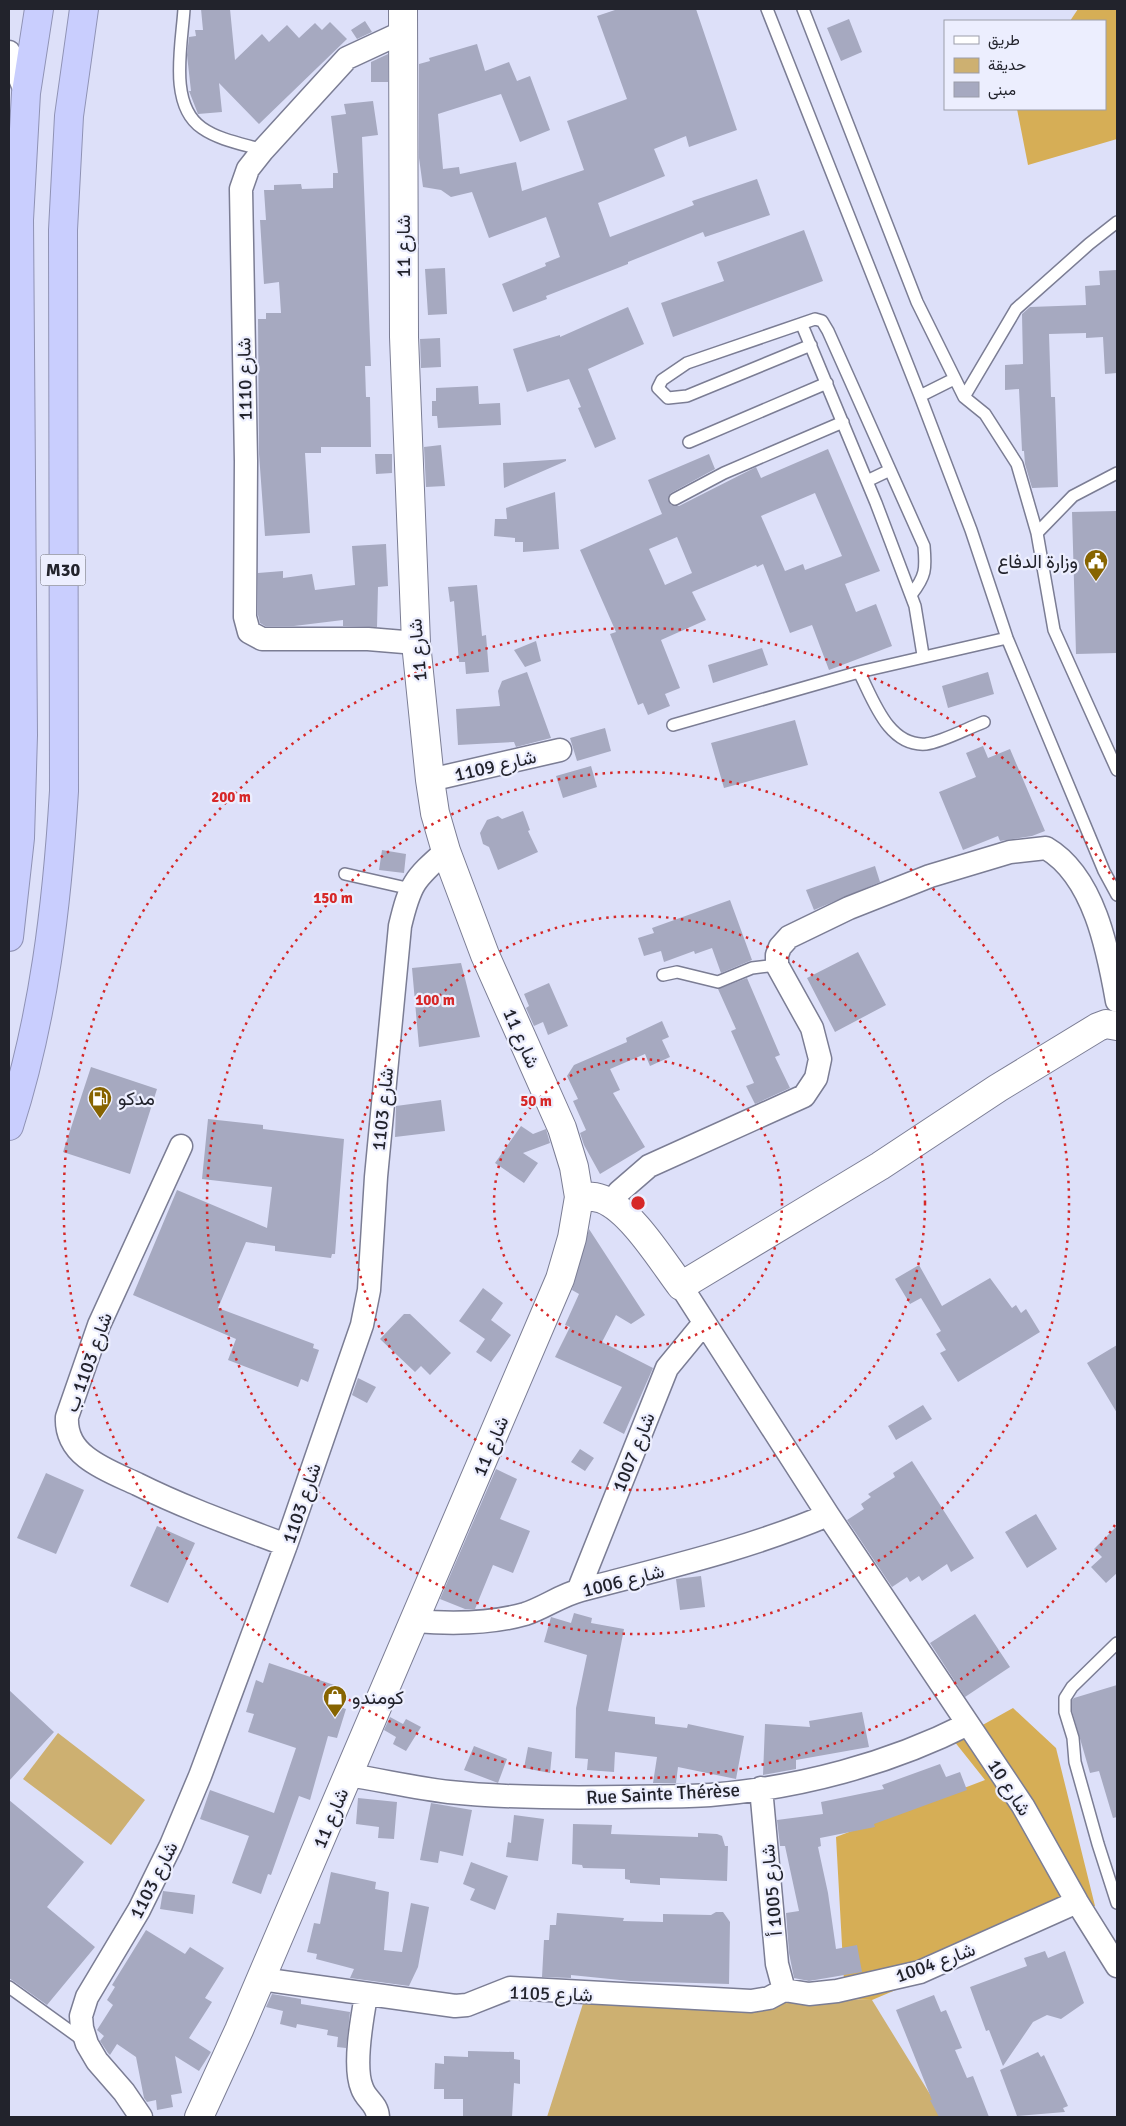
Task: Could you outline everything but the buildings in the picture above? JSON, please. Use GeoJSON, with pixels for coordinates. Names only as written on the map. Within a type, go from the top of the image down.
{"type":"FeatureCollection","features":[{"type":"Feature","properties":{"kind":"highway","name":"M30"},"geometry":{"type":"LineString","coordinates":[[9,937],[20,838],[22,788],[22,466],[19,220],[26,93],[40,9]]}},
{"type":"Feature","properties":{"kind":"highway","name":"M30"},"geometry":{"type":"LineString","coordinates":[[9,1126],[41,1005],[59,873],[64,792],[63,230],[69,116],[84,9]]}},
{"type":"Feature","properties":{"kind":"street","name":"شارع 1110"},"geometry":{"type":"LineString","coordinates":[[403,21],[348,58],[263,150],[248,169],[241,189],[246,452],[246,626],[249,632],[262,639],[368,639],[416,643]]}},
{"type":"Feature","properties":{"kind":"street","name":"شارع 11"},"geometry":{"type":"LineString","coordinates":[[199,2117],[261,1979],[560,1279],[572,1238],[579,1197],[574,1167],[562,1128],[486,955],[446,851],[435,813],[430,780],[416,643],[404,337],[403,21]]}},
{"type":"Feature","properties":{"kind":"street"},"geometry":{"type":"LineString","coordinates":[[9,52],[26,93]]}},
{"type":"Feature","properties":{"kind":"street","name":"شارع 1109"},"geometry":{"type":"LineString","coordinates":[[430,780],[560,750]]}},
{"type":"Feature","properties":{"kind":"street"},"geometry":{"type":"LineString","coordinates":[[611,1203],[619,1192],[649,1166],[804,1096],[816,1078],[820,1059],[812,1028],[777,965],[777,955],[780,947],[789,938],[849,908],[930,876],[1010,852],[1041,847],[1050,850],[1076,874],[1088,897],[1110,960],[1117,1000]]}},
{"type":"Feature","properties":{"kind":"street","name":"شارع 1103"},"geometry":{"type":"LineString","coordinates":[[141,2117],[124,2092],[97,2061],[87,2044],[82,2028],[81,2016],[87,1997],[139,1910],[171,1845],[233,1689],[286,1545],[362,1325],[369,1290],[376,1177],[400,926],[411,889],[423,871],[446,851]]}},
{"type":"Feature","properties":{"kind":"street"},"geometry":{"type":"LineString","coordinates":[[579,1197],[595,1196],[611,1203],[638,1231],[681,1286],[880,1166],[998,1088],[1108,1026]]}},
{"type":"Feature","properties":{"kind":"street","name":"شارع 1103 ب"},"geometry":{"type":"LineString","coordinates":[[181,1146],[100,1325],[68,1417],[68,1432],[72,1441],[85,1457],[114,1474],[162,1497],[286,1545]]}},
{"type":"Feature","properties":{"kind":"street","name":"شارع 10"},"geometry":{"type":"LineString","coordinates":[[681,1286],[828,1515],[1023,1806],[1077,1902],[1117,1966]]}},
{"type":"Feature","properties":{"kind":"street","name":"شارع 1007"},"geometry":{"type":"LineString","coordinates":[[578,1591],[667,1368],[704,1323]]}},
{"type":"Feature","properties":{"kind":"street","name":"شارع 1006"},"geometry":{"type":"LineString","coordinates":[[415,1621],[440,1623],[500,1619],[526,1613],[578,1591],[720,1554],[794,1530],[828,1515]]}},
{"type":"Feature","properties":{"kind":"street","name":"Rue Sainte Thérèse"},"geometry":{"type":"LineString","coordinates":[[348,1775],[446,1792],[504,1796],[596,1798],[710,1795],[814,1779],[900,1754],[934,1741],[968,1724]]}},
{"type":"Feature","properties":{"kind":"street","name":"شارع 1005 أ"},"geometry":{"type":"LineString","coordinates":[[761,1788],[777,1964],[784,1990]]}},
{"type":"Feature","properties":{"kind":"street","name":"شارع 1004"},"geometry":{"type":"LineString","coordinates":[[784,1990],[809,1994],[837,1990],[920,1972],[1077,1902]]}},
{"type":"Feature","properties":{"kind":"street","name":"شارع 1105"},"geometry":{"type":"LineString","coordinates":[[261,1979],[366,1996],[455,2006],[467,2005],[510,1988],[742,2001],[762,2000],[784,1990]]}},
{"type":"Feature","properties":{"kind":"street"},"geometry":{"type":"LineString","coordinates":[[366,1996],[360,2037],[359,2078],[362,2089],[376,2106],[378,2117]]}},
{"type":"Feature","properties":{"kind":"lane"},"geometry":{"type":"LineString","coordinates":[[184,9],[179,90],[187,114],[202,128],[230,140],[263,150]]}},
{"type":"Feature","properties":{"kind":"lane"},"geometry":{"type":"LineString","coordinates":[[767,9],[920,396],[971,530],[1007,638],[1104,871],[1117,895]]}},
{"type":"Feature","properties":{"kind":"lane"},"geometry":{"type":"LineString","coordinates":[[803,9],[917,302],[964,397],[984,414],[1017,464],[1037,532],[1054,630],[1117,770]]}},
{"type":"Feature","properties":{"kind":"lane"},"geometry":{"type":"LineString","coordinates":[[964,397],[1016,309],[1089,244],[1117,222]]}},
{"type":"Feature","properties":{"kind":"lane"},"geometry":{"type":"LineString","coordinates":[[811,345],[687,396],[668,398],[658,388],[662,380],[687,363],[818,319],[828,331],[924,546],[926,566],[924,574],[922,581],[911,595]]}},
{"type":"Feature","properties":{"kind":"lane"},"geometry":{"type":"LineString","coordinates":[[802,325],[867,481],[911,595],[915,606],[923,655]]}},
{"type":"Feature","properties":{"kind":"lane"},"geometry":{"type":"LineString","coordinates":[[920,396],[954,379]]}},
{"type":"Feature","properties":{"kind":"lane"},"geometry":{"type":"LineString","coordinates":[[690,442],[827,384]]}},
{"type":"Feature","properties":{"kind":"lane"},"geometry":{"type":"LineString","coordinates":[[675,499],[724,473],[843,422]]}},
{"type":"Feature","properties":{"kind":"lane"},"geometry":{"type":"LineString","coordinates":[[867,481],[890,470]]}},
{"type":"Feature","properties":{"kind":"lane"},"geometry":{"type":"LineString","coordinates":[[1037,532],[1073,496],[1117,473]]}},
{"type":"Feature","properties":{"kind":"lane"},"geometry":{"type":"LineString","coordinates":[[673,725],[923,655],[1007,638]]}},
{"type":"Feature","properties":{"kind":"lane"},"geometry":{"type":"LineString","coordinates":[[858,672],[885,723],[908,743],[927,744],[984,722]]}},
{"type":"Feature","properties":{"kind":"lane"},"geometry":{"type":"LineString","coordinates":[[345,874],[411,889]]}},
{"type":"Feature","properties":{"kind":"lane"},"geometry":{"type":"LineString","coordinates":[[663,974],[677,972],[718,982],[752,968],[777,965]]}},
{"type":"Feature","properties":{"kind":"lane"},"geometry":{"type":"LineString","coordinates":[[1117,1643],[1072,1687],[1065,1698],[1064,1712],[1073,1738],[1076,1762],[1098,1844],[1117,1903]]}},
{"type":"Feature","properties":{"kind":"lane"},"geometry":{"type":"LineString","coordinates":[[9,1987],[87,2044]]}},
{"type":"Feature","properties":{"kind":"green space"},"geometry":{"type":"Polygon","coordinates":[[[58,1733],[145,1800],[111,1845],[23,1779],[58,1733]]]}},
{"type":"Feature","properties":{"kind":"green space"},"geometry":{"type":"Polygon","coordinates":[[[587,1991],[872,2000],[944,2117],[547,2117],[587,1991]]]}},
{"type":"Feature","properties":{"kind":"shaded area"},"geometry":{"type":"Polygon","coordinates":[[[1078,9],[1117,9],[1117,139],[1028,165],[1017,110],[1106,110],[1106,20],[1071,20],[1078,9]]]}},
{"type":"Feature","properties":{"kind":"shaded area"},"geometry":{"type":"Polygon","coordinates":[[[1013,1708],[1056,1748],[1095,1906],[872,2000],[845,1999],[836,1837],[985,1780],[954,1741],[1013,1708]]]}},
{"type":"Feature","properties":{"kind":"place","name":"وزارة الدفاع"},"geometry":{"type":"Point","coordinates":[1096,582]}},
{"type":"Feature","properties":{"kind":"place","name":"مدكو"},"geometry":{"type":"Point","coordinates":[100,1119]}},
{"type":"Feature","properties":{"kind":"place","name":"كومندو"},"geometry":{"type":"Point","coordinates":[335,1718]}}]}
